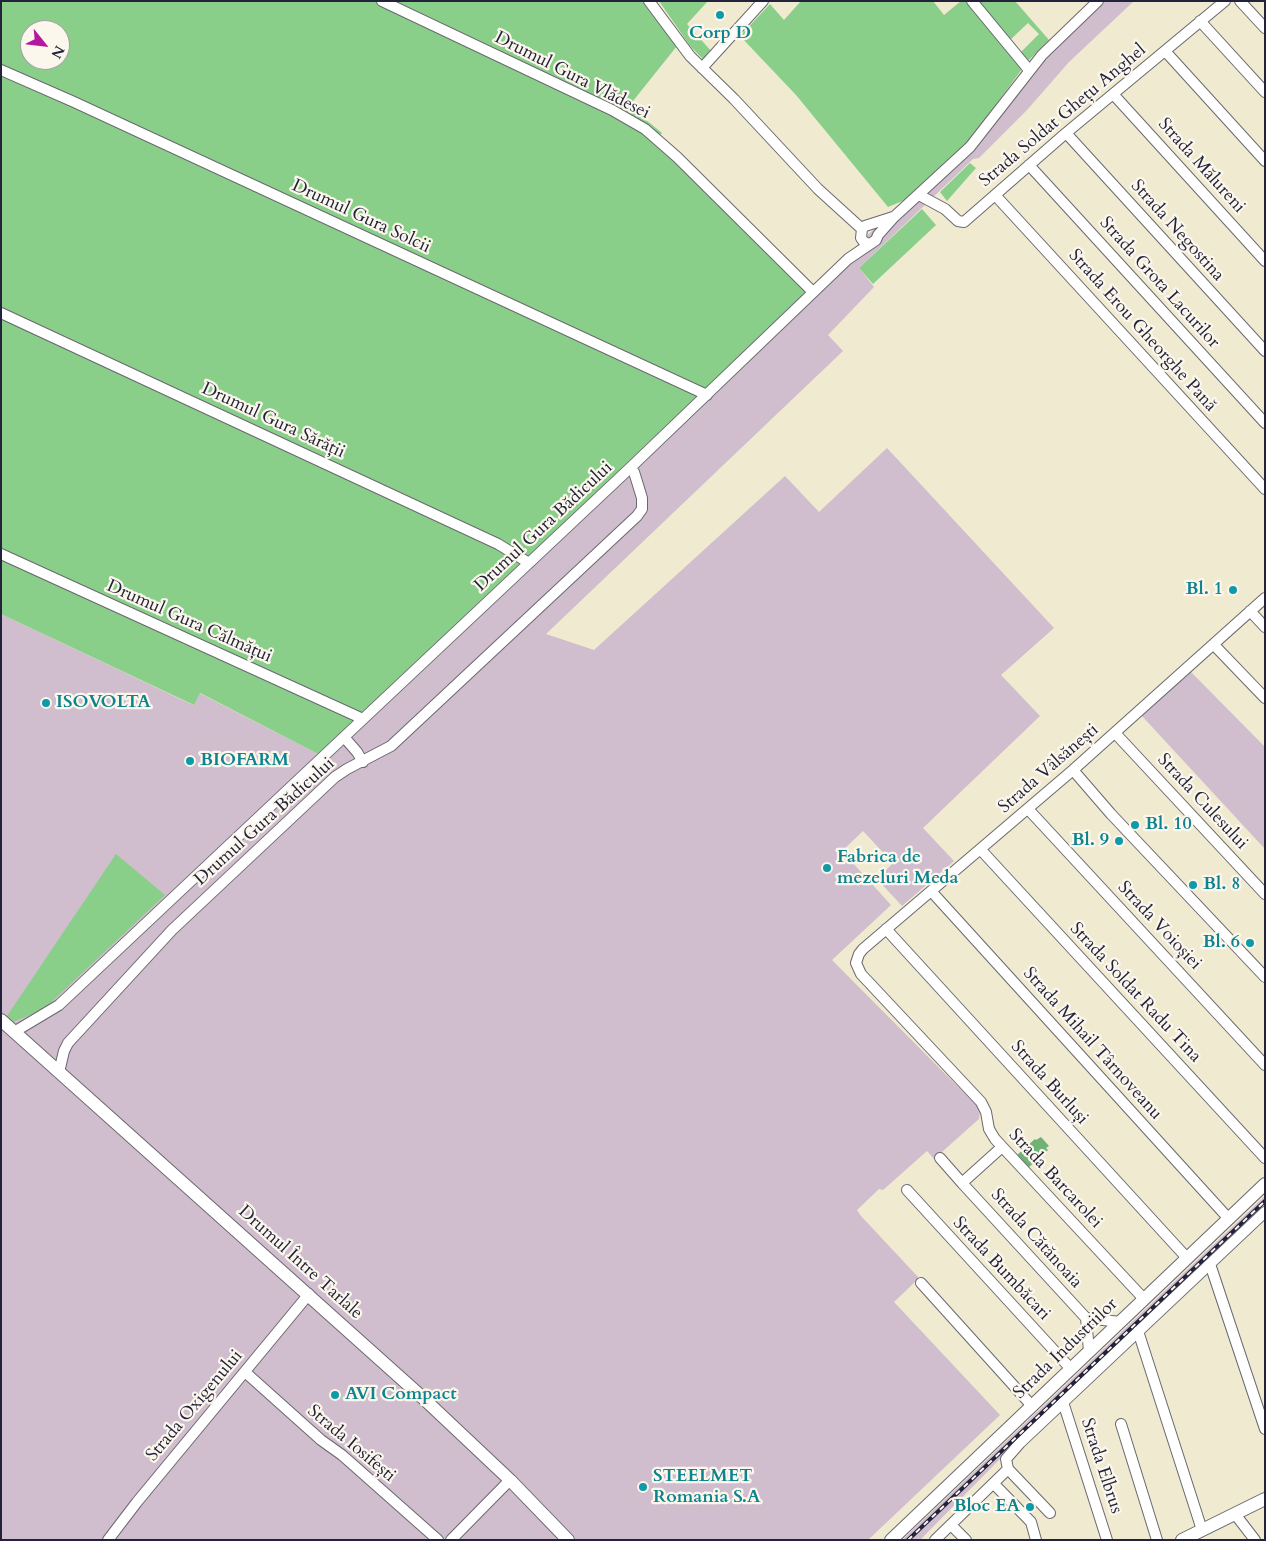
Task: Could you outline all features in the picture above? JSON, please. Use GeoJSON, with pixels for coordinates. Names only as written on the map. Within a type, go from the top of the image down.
{"type":"FeatureCollection","features":[{"type":"Feature","properties":{"kind":"main road","name":"Drumul Între Tarlale"},"geometry":{"type":"LineString","coordinates":[[1,1020],[430,1404],[510,1480],[568,1540]]}},
{"type":"Feature","properties":{"kind":"main road","name":"Strada Industriilor"},"geometry":{"type":"LineString","coordinates":[[891,1540],[1265,1184]]}},
{"type":"Feature","properties":{"kind":"main road"},"geometry":{"type":"LineString","coordinates":[[1186,1539],[1265,1499]]}},
{"type":"Feature","properties":{"kind":"street","name":"Drumul Gura Vlădesei"},"geometry":{"type":"LineString","coordinates":[[382,1],[612,110],[645,129],[814,292]]}},
{"type":"Feature","properties":{"kind":"street"},"geometry":{"type":"LineString","coordinates":[[649,1],[672,34],[702,68],[734,99],[812,183],[864,230],[864,242],[869,244]]}},
{"type":"Feature","properties":{"kind":"street"},"geometry":{"type":"LineString","coordinates":[[702,68],[762,1]]}},
{"type":"Feature","properties":{"kind":"street"},"geometry":{"type":"LineString","coordinates":[[972,1],[1029,70]]}},
{"type":"Feature","properties":{"kind":"street"},"geometry":{"type":"LineString","coordinates":[[878,235],[894,217],[970,147],[1029,70],[1098,1]]}},
{"type":"Feature","properties":{"kind":"street","name":"Strada Soldat Ghețu Anghel"},"geometry":{"type":"LineString","coordinates":[[919,195],[945,209],[961,222],[1225,1]]}},
{"type":"Feature","properties":{"kind":"street"},"geometry":{"type":"LineString","coordinates":[[1240,1],[1265,28]]}},
{"type":"Feature","properties":{"kind":"street"},"geometry":{"type":"LineString","coordinates":[[1200,21],[1265,92]]}},
{"type":"Feature","properties":{"kind":"street"},"geometry":{"type":"LineString","coordinates":[[1164,51],[1265,161]]}},
{"type":"Feature","properties":{"kind":"street","name":"Drumul Gura Solcii"},"geometry":{"type":"LineString","coordinates":[[1,70],[707,395]]}},
{"type":"Feature","properties":{"kind":"street","name":"Strada Mălureni"},"geometry":{"type":"LineString","coordinates":[[1113,94],[1265,261]]}},
{"type":"Feature","properties":{"kind":"street","name":"Strada Negostina"},"geometry":{"type":"LineString","coordinates":[[1066,133],[1265,351]]}},
{"type":"Feature","properties":{"kind":"street","name":"Strada Grota Lacurilor"},"geometry":{"type":"LineString","coordinates":[[1029,165],[1265,423]]}},
{"type":"Feature","properties":{"kind":"street","name":"Strada Erou Gheorghe Pană"},"geometry":{"type":"LineString","coordinates":[[995,194],[1265,489]]}},
{"type":"Feature","properties":{"kind":"street"},"geometry":{"type":"LineString","coordinates":[[848,259],[864,230],[894,217]]}},
{"type":"Feature","properties":{"kind":"street"},"geometry":{"type":"LineString","coordinates":[[864,230],[876,228],[878,235]]}},
{"type":"Feature","properties":{"kind":"street","name":"Drumul Gura Bădicului"},"geometry":{"type":"LineString","coordinates":[[14,1032],[59,1005],[630,468],[848,259],[876,240],[878,235]]}},
{"type":"Feature","properties":{"kind":"street","name":"Drumul Gura Sărății"},"geometry":{"type":"LineString","coordinates":[[1,313],[498,544],[529,562]]}},
{"type":"Feature","properties":{"kind":"street","name":"Drumul Gura Bădicului"},"geometry":{"type":"LineString","coordinates":[[59,1072],[68,1042],[172,930],[335,777],[391,746],[637,516],[642,509],[642,498],[634,472],[630,468]]}},
{"type":"Feature","properties":{"kind":"street","name":"Drumul Gura Călmățui"},"geometry":{"type":"LineString","coordinates":[[1,554],[363,719]]}},
{"type":"Feature","properties":{"kind":"street","name":"Strada Vâlsănești"},"geometry":{"type":"LineString","coordinates":[[856,963],[863,949],[1073,770],[1265,598]]}},
{"type":"Feature","properties":{"kind":"street"},"geometry":{"type":"LineString","coordinates":[[1250,611],[1265,626]]}},
{"type":"Feature","properties":{"kind":"street"},"geometry":{"type":"LineString","coordinates":[[1214,644],[1265,698]]}},
{"type":"Feature","properties":{"kind":"street","name":"Strada Culesului"},"geometry":{"type":"LineString","coordinates":[[1114,733],[1265,894]]}},
{"type":"Feature","properties":{"kind":"street"},"geometry":{"type":"LineString","coordinates":[[344,737],[363,762]]}},
{"type":"Feature","properties":{"kind":"street"},"geometry":{"type":"LineString","coordinates":[[1073,770],[1110,814],[1265,977]]}},
{"type":"Feature","properties":{"kind":"street","name":"Strada Voioșiei"},"geometry":{"type":"LineString","coordinates":[[1028,809],[1265,1065]]}},
{"type":"Feature","properties":{"kind":"street","name":"Strada Soldat Radu Tina"},"geometry":{"type":"LineString","coordinates":[[981,850],[1265,1158]]}},
{"type":"Feature","properties":{"kind":"street","name":"Strada Mihail Târnoveanu"},"geometry":{"type":"LineString","coordinates":[[931,891],[1229,1219]]}},
{"type":"Feature","properties":{"kind":"street","name":"Strada Burluși"},"geometry":{"type":"LineString","coordinates":[[886,929],[1187,1258]]}},
{"type":"Feature","properties":{"kind":"street","name":"Strada Barcarolei"},"geometry":{"type":"LineString","coordinates":[[856,963],[860,974],[982,1102],[989,1129],[1002,1147],[1144,1299]]}},
{"type":"Feature","properties":{"kind":"street"},"geometry":{"type":"LineString","coordinates":[[962,1182],[1002,1147]]}},
{"type":"Feature","properties":{"kind":"street","name":"Strada Cătănoaia"},"geometry":{"type":"LineString","coordinates":[[940,1158],[1086,1318]]}},
{"type":"Feature","properties":{"kind":"street","name":"Strada Bumbăcari"},"geometry":{"type":"LineString","coordinates":[[906,1190],[1071,1369]]}},
{"type":"Feature","properties":{"kind":"street"},"geometry":{"type":"LineString","coordinates":[[1050,1513],[1008,1469],[1006,1463],[1008,1456],[1138,1331],[1264,1215]]}},
{"type":"Feature","properties":{"kind":"street"},"geometry":{"type":"LineString","coordinates":[[1210,1264],[1265,1429]]}},
{"type":"Feature","properties":{"kind":"street"},"geometry":{"type":"LineString","coordinates":[[920,1283],[1032,1406]]}},
{"type":"Feature","properties":{"kind":"street","name":"Strada Oxigenului"},"geometry":{"type":"LineString","coordinates":[[108,1540],[309,1294]]}},
{"type":"Feature","properties":{"kind":"street"},"geometry":{"type":"LineString","coordinates":[[1090,1351],[1086,1318],[1120,1322]]}},
{"type":"Feature","properties":{"kind":"street"},"geometry":{"type":"LineString","coordinates":[[1138,1331],[1202,1530]]}},
{"type":"Feature","properties":{"kind":"street","name":"Strada Iosifești"},"geometry":{"type":"LineString","coordinates":[[245,1372],[438,1540]]}},
{"type":"Feature","properties":{"kind":"street","name":"Strada Elbrus"},"geometry":{"type":"LineString","coordinates":[[1063,1402],[1107,1540]]}},
{"type":"Feature","properties":{"kind":"street"},"geometry":{"type":"LineString","coordinates":[[1121,1424],[1157,1540]]}},
{"type":"Feature","properties":{"kind":"street"},"geometry":{"type":"LineString","coordinates":[[936,1540],[1008,1469]]}},
{"type":"Feature","properties":{"kind":"street"},"geometry":{"type":"LineString","coordinates":[[451,1540],[510,1480]]}},
{"type":"Feature","properties":{"kind":"street"},"geometry":{"type":"LineString","coordinates":[[994,1484],[1031,1522],[1036,1540]]}},
{"type":"Feature","properties":{"kind":"street"},"geometry":{"type":"LineString","coordinates":[[1235,1514],[1255,1540]]}},
{"type":"Feature","properties":{"kind":"street"},"geometry":{"type":"LineString","coordinates":[[951,1525],[966,1540]]}},
{"type":"Feature","properties":{"kind":"shaded area"},"geometry":{"type":"Polygon","coordinates":[[[1104,1],[1134,1],[1069,62],[1027,110],[979,158],[973,159],[859,268],[874,287],[828,335],[843,351],[546,634],[594,650],[785,476],[819,512],[887,448],[1054,628],[1001,675],[1040,716],[923,828],[954,861],[902,906],[877,879],[893,863],[863,831],[842,851],[891,905],[832,960],[980,1109],[979,1119],[934,1159],[927,1151],[883,1190],[879,1189],[857,1210],[919,1278],[894,1302],[1000,1415],[868,1540],[1,1540],[1,614],[193,705],[199,693],[320,755],[892,212],[900,218],[1059,41],[1104,1]]]}},
{"type":"Feature","properties":{"kind":"shaded area"},"geometry":{"type":"Polygon","coordinates":[[[1191,672],[1265,747],[1265,849],[1141,715],[1191,672]]]}},
{"type":"Feature","properties":{"kind":"shaded area"},"geometry":{"type":"Polygon","coordinates":[[[1265,1196],[1265,1210],[996,1463],[920,1540],[902,1540],[1265,1196]]]}},
{"type":"Feature","properties":{"kind":"green space"},"geometry":{"type":"Polygon","coordinates":[[[1,1],[645,1],[677,46],[629,106],[662,133],[659,136],[808,291],[320,755],[200,693],[194,705],[1,614],[1,1]]]}},
{"type":"Feature","properties":{"kind":"green space"},"geometry":{"type":"Polygon","coordinates":[[[659,1],[708,1],[687,24],[712,52],[704,60],[690,46],[659,1]]]}},
{"type":"Feature","properties":{"kind":"green space"},"geometry":{"type":"Polygon","coordinates":[[[801,1],[933,1],[944,15],[961,1],[967,1],[1022,69],[968,143],[905,200],[888,207],[796,95],[740,36],[770,4],[784,20],[801,1]]]}},
{"type":"Feature","properties":{"kind":"green space"},"geometry":{"type":"Polygon","coordinates":[[[975,1],[1015,1],[1049,40],[1028,61],[1019,54],[1039,34],[1028,23],[1008,42],[975,1]]]}},
{"type":"Feature","properties":{"kind":"green space"},"geometry":{"type":"Polygon","coordinates":[[[970,163],[976,168],[947,201],[940,192],[970,163]]]}},
{"type":"Feature","properties":{"kind":"green space"},"geometry":{"type":"Polygon","coordinates":[[[922,209],[936,225],[873,284],[859,268],[922,209]]]}},
{"type":"Feature","properties":{"kind":"green space"},"geometry":{"type":"Polygon","coordinates":[[[116,854],[165,895],[44,1009],[13,1022],[7,1016],[116,854]]]}},
{"type":"Feature","properties":{"kind":"green space"},"geometry":{"type":"Polygon","coordinates":[[[1041,1137],[1049,1146],[1046,1148],[1048,1150],[1028,1168],[1016,1156],[1035,1139],[1041,1137]]]}},
{"type":"Feature","properties":{"kind":"railway"},"geometry":{"type":"LineString","coordinates":[[908,1540],[1265,1201]]}},
{"type":"Feature","properties":{"kind":"place","name":"Corp D"},"geometry":{"type":"Point","coordinates":[720,15]}},
{"type":"Feature","properties":{"kind":"place","name":"Bl. 1"},"geometry":{"type":"Point","coordinates":[1233,590]}},
{"type":"Feature","properties":{"kind":"place","name":"ISOVOLTA"},"geometry":{"type":"Point","coordinates":[46,703]}},
{"type":"Feature","properties":{"kind":"place","name":"BIOFARM"},"geometry":{"type":"Point","coordinates":[190,761]}},
{"type":"Feature","properties":{"kind":"place","name":"Bl. 10"},"geometry":{"type":"Point","coordinates":[1135,825]}},
{"type":"Feature","properties":{"kind":"place","name":"Bl. 9"},"geometry":{"type":"Point","coordinates":[1119,841]}},
{"type":"Feature","properties":{"kind":"place","name":"Fabrica de mezeluri Meda"},"geometry":{"type":"Point","coordinates":[827,868]}},
{"type":"Feature","properties":{"kind":"place","name":"Bl. 8"},"geometry":{"type":"Point","coordinates":[1193,885]}},
{"type":"Feature","properties":{"kind":"place","name":"Bl. 6"},"geometry":{"type":"Point","coordinates":[1250,943]}},
{"type":"Feature","properties":{"kind":"place","name":"AVI Compact"},"geometry":{"type":"Point","coordinates":[335,1395]}},
{"type":"Feature","properties":{"kind":"place","name":"STEELMET Romania S.A"},"geometry":{"type":"Point","coordinates":[643,1487]}},
{"type":"Feature","properties":{"kind":"place","name":"Bloc EA"},"geometry":{"type":"Point","coordinates":[1030,1507]}}]}
